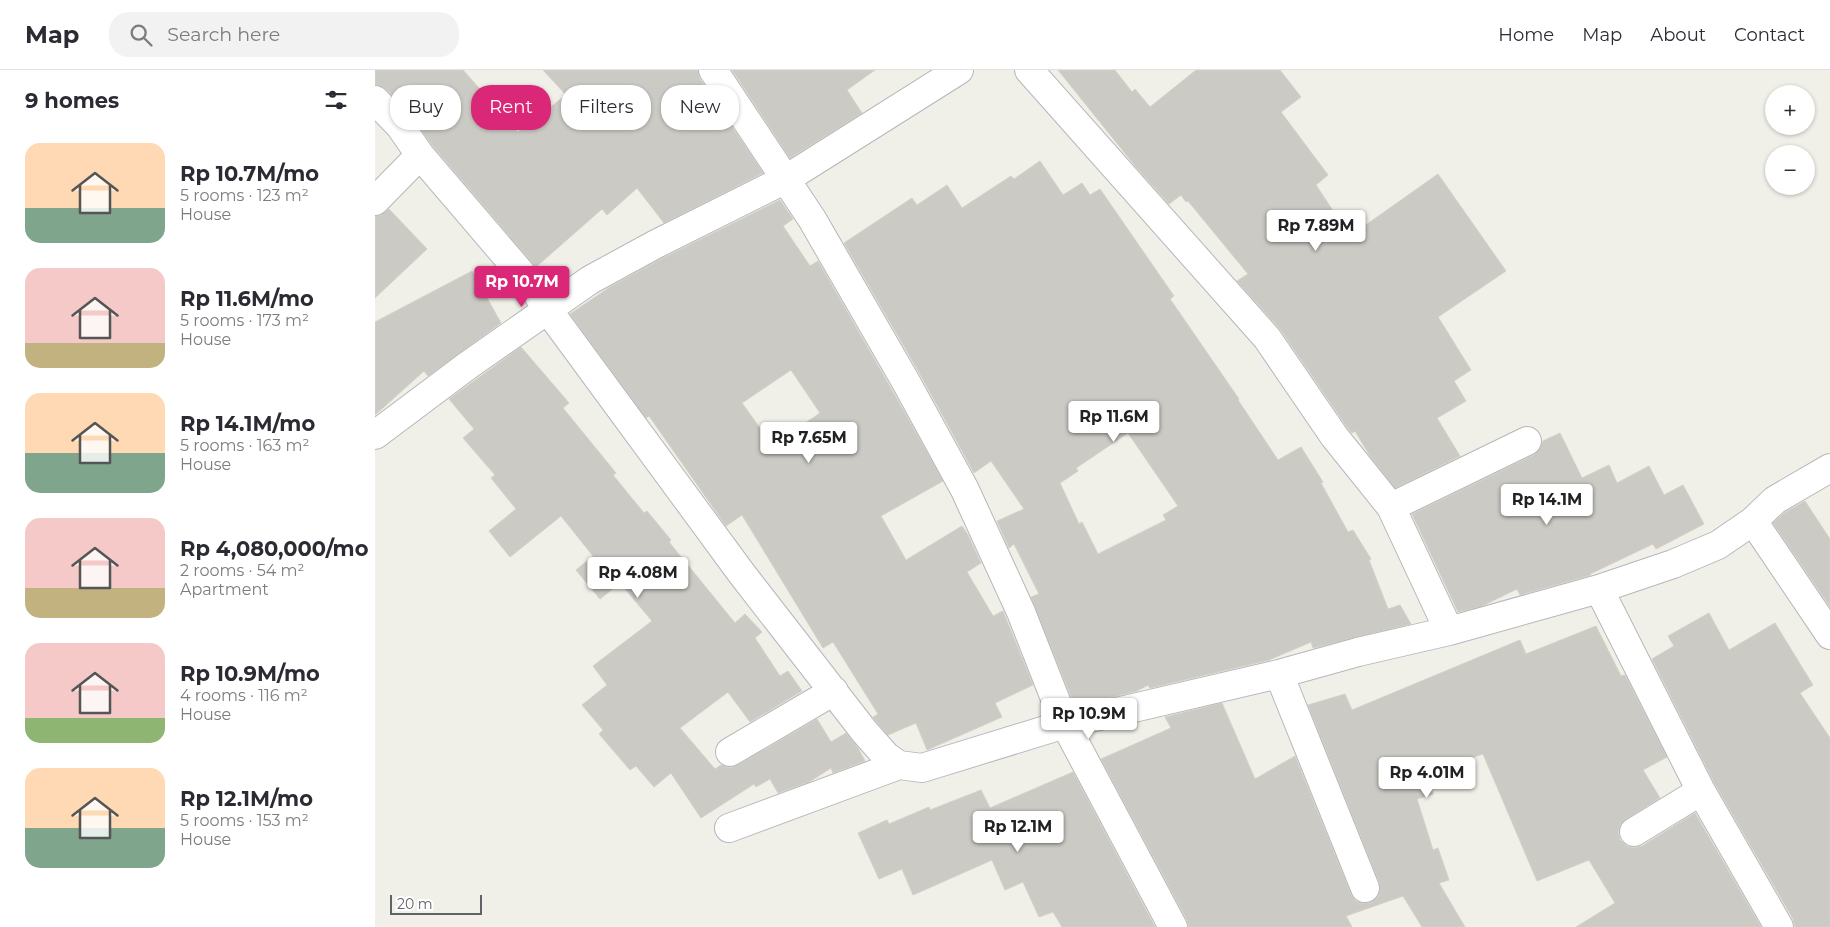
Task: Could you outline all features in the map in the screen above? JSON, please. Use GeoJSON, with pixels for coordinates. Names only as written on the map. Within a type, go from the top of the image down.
{"type":"FeatureCollection","features":[{"type":"Feature","properties":{"kind":"street"},"geometry":{"type":"LineString","coordinates":[[713,70],[812,219],[965,490],[1021,612],[1065,724],[1173,927]]}},
{"type":"Feature","properties":{"kind":"street"},"geometry":{"type":"LineString","coordinates":[[375,435],[467,366],[542,301],[590,280],[656,244],[780,171],[959,70]]}},
{"type":"Feature","properties":{"kind":"street"},"geometry":{"type":"LineString","coordinates":[[1029,70],[1267,338],[1335,436],[1391,508],[1449,631]]}},
{"type":"Feature","properties":{"kind":"street"},"geometry":{"type":"LineString","coordinates":[[375,100],[399,126],[420,155],[542,301],[742,574],[833,692],[886,756],[899,765],[922,768],[1065,724],[1279,674],[1358,652],[1449,631],[1599,589],[1673,564],[1718,544],[1753,521],[1775,500],[1830,468]]}},
{"type":"Feature","properties":{"kind":"street"},"geometry":{"type":"LineString","coordinates":[[375,201],[420,155]]}},
{"type":"Feature","properties":{"kind":"street"},"geometry":{"type":"LineString","coordinates":[[1391,508],[1527,441]]}},
{"type":"Feature","properties":{"kind":"street"},"geometry":{"type":"LineString","coordinates":[[1753,521],[1830,635]]}},
{"type":"Feature","properties":{"kind":"street"},"geometry":{"type":"LineString","coordinates":[[1599,589],[1701,791],[1779,927]]}},
{"type":"Feature","properties":{"kind":"street"},"geometry":{"type":"LineString","coordinates":[[1279,674],[1365,888]]}},
{"type":"Feature","properties":{"kind":"street"},"geometry":{"type":"LineString","coordinates":[[730,752],[833,692]]}},
{"type":"Feature","properties":{"kind":"street"},"geometry":{"type":"LineString","coordinates":[[729,828],[899,765]]}},
{"type":"Feature","properties":{"kind":"street"},"geometry":{"type":"LineString","coordinates":[[1634,832],[1701,791]]}},
{"type":"Feature","properties":{"kind":"building"},"geometry":{"type":"Polygon","coordinates":[[[375,70],[463,70],[476,85],[471,85],[471,130],[516,130],[518,132],[521,130],[551,130],[551,107],[561,99],[561,130],[651,130],[651,85],[561,85],[561,90],[543,70],[698,70],[704,85],[661,85],[661,130],[734,130],[763,173],[664,223],[637,188],[607,215],[602,209],[536,267],[432,145],[422,130],[461,130],[461,85],[390,85],[390,93],[375,84],[375,70]]]}},
{"type":"Feature","properties":{"kind":"building"},"geometry":{"type":"Polygon","coordinates":[[[732,70],[875,70],[847,90],[862,113],[790,158],[732,70]]]}},
{"type":"Feature","properties":{"kind":"building"},"geometry":{"type":"Polygon","coordinates":[[[1058,70],[1115,70],[1132,92],[1135,89],[1150,107],[1196,70],[1280,70],[1301,97],[1281,112],[1328,175],[1316,185],[1347,232],[1351,230],[1353,234],[1438,174],[1506,271],[1438,317],[1471,370],[1454,381],[1466,401],[1437,418],[1460,456],[1395,488],[1370,456],[1355,431],[1352,433],[1347,427],[1280,329],[1237,281],[1248,274],[1188,201],[1186,202],[1181,195],[1169,204],[1136,167],[1058,70]]]}},
{"type":"Feature","properties":{"kind":"building"},"geometry":{"type":"Polygon","coordinates":[[[1040,161],[1063,195],[1082,183],[1090,195],[1100,189],[1174,296],[1170,299],[1239,399],[1278,460],[1301,447],[1323,482],[1321,483],[1348,532],[1353,530],[1371,559],[1369,560],[1388,609],[1400,605],[1411,624],[1313,648],[1311,642],[1269,660],[1150,688],[1148,685],[1137,691],[1075,706],[1031,597],[1039,594],[1014,544],[1009,548],[997,521],[1024,509],[991,461],[974,473],[920,374],[844,243],[912,198],[917,205],[947,185],[962,208],[1011,176],[1014,179],[1040,161]],[[1128,433],[1076,468],[1078,471],[1060,483],[1079,524],[1082,522],[1098,554],[1166,520],[1163,515],[1178,506],[1128,433]]]}},
{"type":"Feature","properties":{"kind":"building"},"geometry":{"type":"Polygon","coordinates":[[[780,200],[793,219],[783,226],[810,266],[818,261],[943,481],[881,516],[906,560],[962,526],[981,563],[967,572],[993,616],[1003,611],[1033,685],[995,703],[1002,717],[927,750],[916,723],[888,735],[873,717],[878,714],[833,642],[823,648],[742,515],[726,526],[649,416],[646,418],[570,314],[610,287],[663,258],[780,200]],[[791,370],[742,403],[770,442],[775,438],[778,442],[820,413],[791,370]]]}},
{"type":"Feature","properties":{"kind":"building"},"geometry":{"type":"Polygon","coordinates":[[[389,209],[427,249],[375,298],[375,216],[380,216],[389,209]]]}},
{"type":"Feature","properties":{"kind":"building"},"geometry":{"type":"Polygon","coordinates":[[[472,271],[501,323],[428,376],[424,371],[375,415],[375,322],[472,271]]]}},
{"type":"Feature","properties":{"kind":"building"},"geometry":{"type":"Polygon","coordinates":[[[521,347],[569,403],[563,408],[616,473],[613,475],[644,513],[647,511],[671,540],[669,542],[735,623],[745,614],[762,632],[755,638],[780,676],[788,671],[802,691],[750,722],[728,692],[680,728],[715,769],[721,765],[730,768],[738,765],[817,719],[831,742],[846,733],[858,748],[865,761],[833,773],[831,768],[809,782],[778,793],[770,779],[756,787],[754,784],[701,818],[671,773],[654,787],[636,766],[630,770],[599,734],[603,730],[582,705],[607,685],[593,666],[652,621],[620,583],[600,599],[576,570],[593,556],[561,516],[510,557],[489,531],[516,509],[491,478],[495,475],[463,438],[474,429],[449,399],[521,347]]]}},
{"type":"Feature","properties":{"kind":"building"},"geometry":{"type":"Polygon","coordinates":[[[1560,433],[1582,478],[1609,465],[1617,483],[1649,466],[1664,495],[1683,485],[1704,524],[1656,549],[1653,544],[1591,575],[1520,595],[1517,589],[1482,606],[1458,612],[1412,514],[1534,455],[1540,449],[1543,441],[1560,433]]]}},
{"type":"Feature","properties":{"kind":"building"},"geometry":{"type":"Polygon","coordinates":[[[1805,501],[1830,539],[1830,607],[1773,523],[1784,513],[1805,501]]]}},
{"type":"Feature","properties":{"kind":"building"},"geometry":{"type":"Polygon","coordinates":[[[1709,613],[1729,650],[1775,623],[1813,685],[1800,693],[1830,738],[1830,927],[1795,927],[1793,919],[1715,784],[1652,659],[1674,646],[1668,636],[1709,613]]]}},
{"type":"Feature","properties":{"kind":"building"},"geometry":{"type":"Polygon","coordinates":[[[1596,626],[1621,676],[1625,675],[1667,757],[1643,770],[1660,798],[1621,824],[1618,832],[1620,840],[1627,846],[1634,848],[1642,846],[1695,813],[1761,927],[1576,927],[1615,903],[1589,860],[1537,881],[1483,754],[1427,773],[1433,794],[1417,799],[1433,850],[1438,848],[1449,880],[1439,883],[1465,927],[1422,927],[1403,896],[1346,916],[1352,927],[1189,927],[1101,759],[1171,728],[1165,717],[1222,703],[1255,779],[1295,756],[1351,894],[1356,901],[1370,903],[1378,897],[1380,890],[1379,882],[1308,705],[1345,694],[1352,710],[1520,640],[1526,654],[1596,626]]]}},
{"type":"Feature","properties":{"kind":"building"},"geometry":{"type":"Polygon","coordinates":[[[1073,772],[1155,927],[1062,927],[1053,912],[1039,917],[1023,882],[1005,890],[992,860],[913,895],[902,869],[879,879],[858,833],[887,820],[889,824],[929,807],[930,810],[981,790],[990,808],[1073,772]]]}}]}
